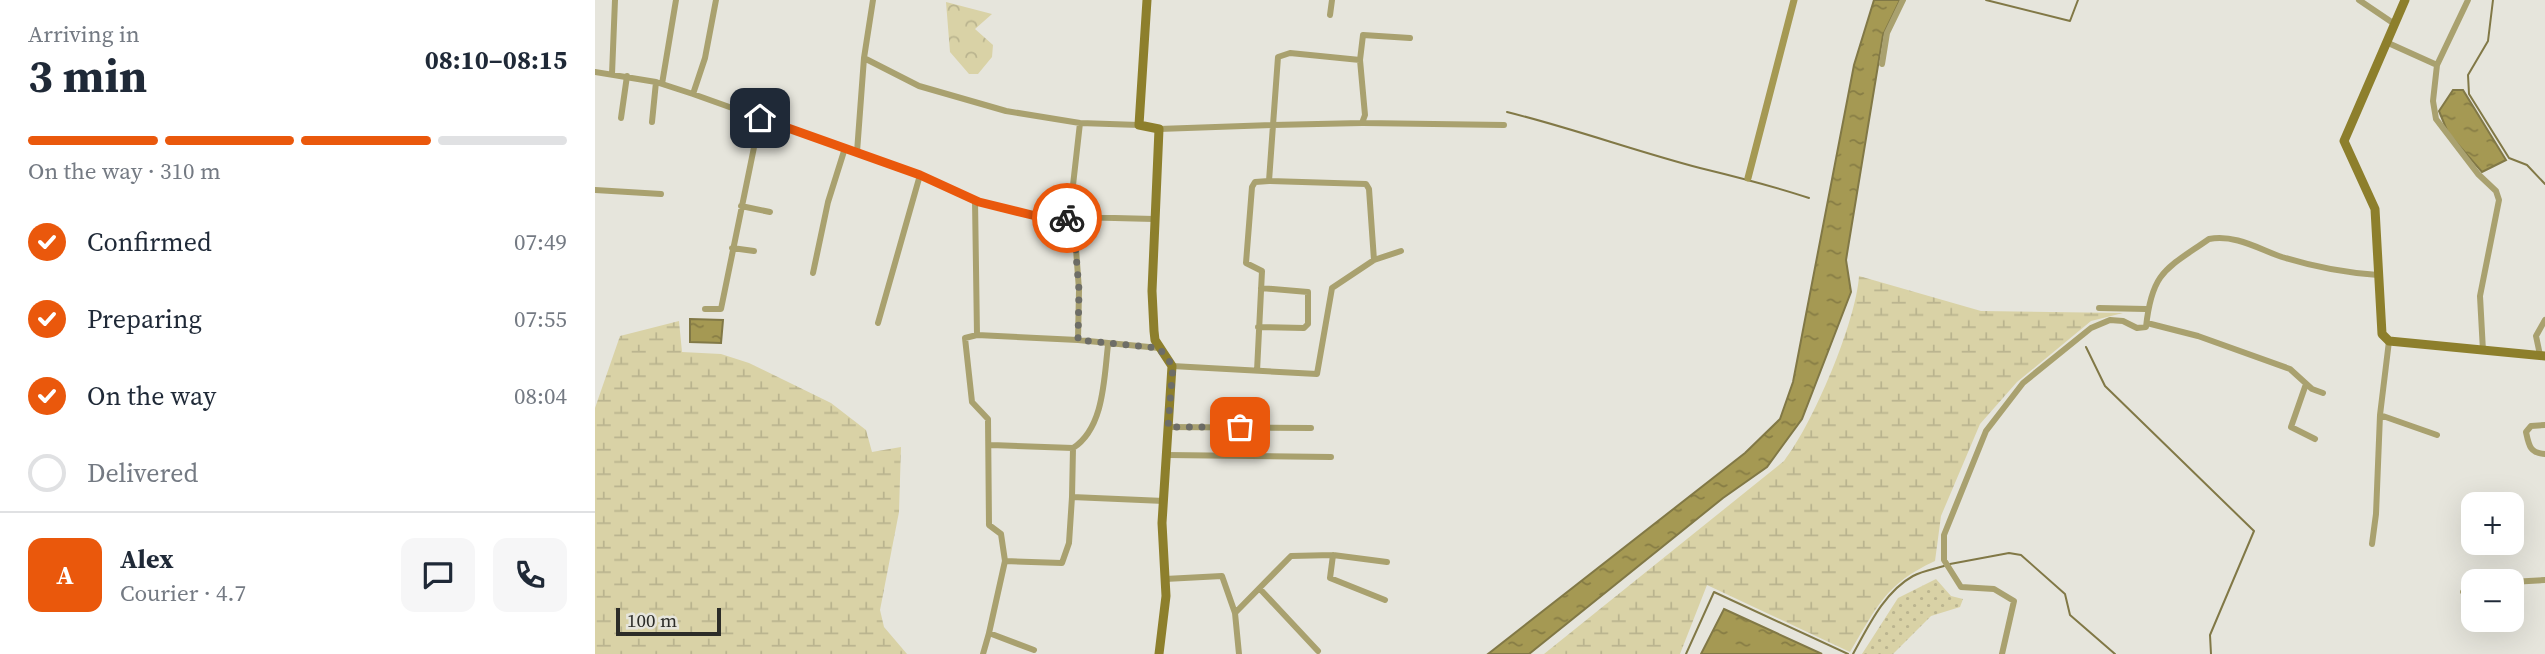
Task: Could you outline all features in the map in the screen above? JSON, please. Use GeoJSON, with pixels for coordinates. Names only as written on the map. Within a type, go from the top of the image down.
{"type":"FeatureCollection","features":[{"type":"Feature","properties":{"kind":"main road"},"geometry":{"type":"LineString","coordinates":[[1147,0],[1139,125],[1159,129],[1152,304],[1154,331],[1159,348],[1173,366],[1164,501],[1165,579],[1159,654]]}},
{"type":"Feature","properties":{"kind":"main road"},"geometry":{"type":"LineString","coordinates":[[2405,0],[2344,141],[2375,209],[2382,334],[2389,341],[2543,355]]}},
{"type":"Feature","properties":{"kind":"street"},"geometry":{"type":"LineString","coordinates":[[612,74],[615,0]]}},
{"type":"Feature","properties":{"kind":"street"},"geometry":{"type":"LineString","coordinates":[[652,122],[675,0]]}},
{"type":"Feature","properties":{"kind":"street"},"geometry":{"type":"LineString","coordinates":[[693,94],[705,58],[716,0]]}},
{"type":"Feature","properties":{"kind":"street"},"geometry":{"type":"LineString","coordinates":[[857,152],[864,58],[873,0]]}},
{"type":"Feature","properties":{"kind":"street"},"geometry":{"type":"LineString","coordinates":[[1330,15],[1332,0]]}},
{"type":"Feature","properties":{"kind":"street"},"geometry":{"type":"LineString","coordinates":[[1882,64],[1887,33],[1903,0]]}},
{"type":"Feature","properties":{"kind":"street"},"geometry":{"type":"LineString","coordinates":[[2359,0],[2393,23]]}},
{"type":"Feature","properties":{"kind":"street"},"geometry":{"type":"LineString","coordinates":[[2468,0],[2437,65],[2433,101],[2436,119],[2478,174],[2496,191],[2499,200],[2480,296],[2483,351]]}},
{"type":"Feature","properties":{"kind":"street"},"geometry":{"type":"LineString","coordinates":[[1362,123],[1365,115],[1360,60],[1365,34],[1410,38]]}},
{"type":"Feature","properties":{"kind":"street"},"geometry":{"type":"LineString","coordinates":[[2386,42],[2437,65]]}},
{"type":"Feature","properties":{"kind":"street"},"geometry":{"type":"LineString","coordinates":[[1269,181],[1278,57],[1290,53],[1360,60]]}},
{"type":"Feature","properties":{"kind":"street"},"geometry":{"type":"LineString","coordinates":[[864,58],[919,86],[1006,111],[1080,123],[1139,125]]}},
{"type":"Feature","properties":{"kind":"street"},"geometry":{"type":"LineString","coordinates":[[595,72],[659,83],[693,94],[920,175],[975,200],[1036,216],[1154,219]]}},
{"type":"Feature","properties":{"kind":"street"},"geometry":{"type":"LineString","coordinates":[[621,118],[627,76]]}},
{"type":"Feature","properties":{"kind":"street"},"geometry":{"type":"LineString","coordinates":[[705,309],[721,309],[760,118]]}},
{"type":"Feature","properties":{"kind":"street"},"geometry":{"type":"LineString","coordinates":[[1078,340],[1079,290],[1072,194],[1080,123]]}},
{"type":"Feature","properties":{"kind":"street"},"geometry":{"type":"LineString","coordinates":[[1159,129],[1362,123],[1504,125]]}},
{"type":"Feature","properties":{"kind":"street"},"geometry":{"type":"LineString","coordinates":[[813,273],[828,202],[845,148]]}},
{"type":"Feature","properties":{"kind":"street"},"geometry":{"type":"LineString","coordinates":[[878,323],[920,175]]}},
{"type":"Feature","properties":{"kind":"street"},"geometry":{"type":"LineString","coordinates":[[1257,371],[1262,269],[1249,267],[1246,263],[1253,184],[1269,181],[1366,184],[1374,260]]}},
{"type":"Feature","properties":{"kind":"street"},"geometry":{"type":"LineString","coordinates":[[595,190],[661,194]]}},
{"type":"Feature","properties":{"kind":"street"},"geometry":{"type":"LineString","coordinates":[[975,200],[978,335]]}},
{"type":"Feature","properties":{"kind":"street"},"geometry":{"type":"LineString","coordinates":[[741,206],[770,212]]}},
{"type":"Feature","properties":{"kind":"street"},"geometry":{"type":"LineString","coordinates":[[2144,326],[2153,287],[2163,273],[2185,254],[2214,238],[2249,243],[2280,256],[2344,273],[2378,275]]}},
{"type":"Feature","properties":{"kind":"street"},"geometry":{"type":"LineString","coordinates":[[733,248],[754,251]]}},
{"type":"Feature","properties":{"kind":"street"},"geometry":{"type":"LineString","coordinates":[[1173,366],[1317,374],[1332,288],[1374,260],[1401,251]]}},
{"type":"Feature","properties":{"kind":"street"},"geometry":{"type":"LineString","coordinates":[[1258,327],[1304,328],[1308,324],[1308,292],[1261,288]]}},
{"type":"Feature","properties":{"kind":"street"},"geometry":{"type":"LineString","coordinates":[[2099,308],[2146,309]]}},
{"type":"Feature","properties":{"kind":"street"},"geometry":{"type":"LineString","coordinates":[[2002,654],[2014,601],[1994,589],[1965,589],[1947,569],[1944,560],[1944,536],[1986,431],[2023,383],[2101,322],[2118,320],[2198,336],[2290,369],[2305,384],[2323,393]]}},
{"type":"Feature","properties":{"kind":"street"},"geometry":{"type":"LineString","coordinates":[[2543,355],[2536,336],[2545,320]]}},
{"type":"Feature","properties":{"kind":"street"},"geometry":{"type":"LineString","coordinates":[[983,654],[1005,561],[1001,534],[989,525],[991,445],[988,419],[973,405],[965,338],[978,335],[1078,340],[1159,348]]}},
{"type":"Feature","properties":{"kind":"street"},"geometry":{"type":"LineString","coordinates":[[2372,544],[2389,341]]}},
{"type":"Feature","properties":{"kind":"street"},"geometry":{"type":"LineString","coordinates":[[991,445],[1073,448],[1090,433],[1098,411],[1108,345]]}},
{"type":"Feature","properties":{"kind":"street"},"geometry":{"type":"LineString","coordinates":[[2305,384],[2291,427],[2315,439]]}},
{"type":"Feature","properties":{"kind":"street"},"geometry":{"type":"LineString","coordinates":[[2381,415],[2437,435]]}},
{"type":"Feature","properties":{"kind":"street"},"geometry":{"type":"LineString","coordinates":[[2545,425],[2531,426],[2526,432],[2529,448],[2545,454]]}},
{"type":"Feature","properties":{"kind":"street"},"geometry":{"type":"LineString","coordinates":[[1168,427],[1311,428]]}},
{"type":"Feature","properties":{"kind":"street"},"geometry":{"type":"LineString","coordinates":[[1005,561],[1062,563],[1069,543],[1073,448]]}},
{"type":"Feature","properties":{"kind":"street"},"geometry":{"type":"LineString","coordinates":[[1167,455],[1331,457]]}},
{"type":"Feature","properties":{"kind":"street"},"geometry":{"type":"LineString","coordinates":[[1072,497],[1164,501]]}},
{"type":"Feature","properties":{"kind":"street"},"geometry":{"type":"LineString","coordinates":[[1234,612],[1291,556],[1333,555],[1387,562]]}},
{"type":"Feature","properties":{"kind":"street"},"geometry":{"type":"LineString","coordinates":[[1333,555],[1330,578],[1385,600]]}},
{"type":"Feature","properties":{"kind":"street"},"geometry":{"type":"LineString","coordinates":[[1165,579],[1222,576],[1234,612],[1239,654]]}},
{"type":"Feature","properties":{"kind":"street"},"geometry":{"type":"LineString","coordinates":[[2524,581],[2545,580]]}},
{"type":"Feature","properties":{"kind":"street"},"geometry":{"type":"LineString","coordinates":[[1260,589],[1318,651]]}},
{"type":"Feature","properties":{"kind":"street"},"geometry":{"type":"LineString","coordinates":[[989,634],[1034,650]]}},
{"type":"Feature","properties":{"kind":"green space"},"geometry":{"type":"Polygon","coordinates":[[[946,2],[992,14],[975,29],[993,45],[992,57],[978,74],[969,74],[950,52],[946,2]]]}},
{"type":"Feature","properties":{"kind":"green space"},"geometry":{"type":"Polygon","coordinates":[[[1859,276],[1981,311],[2123,313],[2091,321],[2017,382],[1980,424],[1941,516],[1935,561],[1893,588],[1876,609],[1850,652],[1707,585],[1680,654],[1544,654],[1784,461],[1808,423],[1842,345],[1859,276]]]}},
{"type":"Feature","properties":{"kind":"green space"},"geometry":{"type":"Polygon","coordinates":[[[679,321],[682,352],[721,354],[749,363],[831,403],[866,430],[872,452],[901,447],[899,512],[880,610],[884,627],[907,654],[595,654],[595,408],[620,336],[679,321]]]}},
{"type":"Feature","properties":{"kind":"green space"},"geometry":{"type":"Polygon","coordinates":[[[1936,579],[1951,596],[1963,599],[1960,607],[1931,616],[1893,654],[1862,654],[1898,598],[1936,579]]]}},
{"type":"Feature","properties":{"kind":"water"},"geometry":{"type":"Polygon","coordinates":[[[1874,0],[1900,0],[1883,35],[1846,260],[1851,292],[1802,419],[1767,467],[1723,498],[1529,654],[1488,654],[1745,453],[1780,419],[1793,382],[1854,65],[1874,0]]]}},
{"type":"Feature","properties":{"kind":"water"},"geometry":{"type":"Polygon","coordinates":[[[2453,90],[2463,90],[2506,160],[2482,172],[2448,133],[2439,111],[2453,90]]]}},
{"type":"Feature","properties":{"kind":"water"},"geometry":{"type":"Polygon","coordinates":[[[690,319],[723,320],[721,343],[690,342],[690,319]]]}},
{"type":"Feature","properties":{"kind":"water"},"geometry":{"type":"Polygon","coordinates":[[[1724,609],[1822,654],[1701,654],[1724,609]]]}},
{"type":"Feature","properties":{"kind":"waterway"},"geometry":{"type":"LineString","coordinates":[[1748,178],[1794,0]]}},
{"type":"Feature","properties":{"kind":"waterway"},"geometry":{"type":"LineString","coordinates":[[1986,0],[2070,21],[2078,0]]}},
{"type":"Feature","properties":{"kind":"waterway"},"geometry":{"type":"LineString","coordinates":[[2493,0],[2488,41],[2468,75],[2469,94],[2509,158],[2527,165],[2545,184]]}},
{"type":"Feature","properties":{"kind":"waterway"},"geometry":{"type":"LineString","coordinates":[[1507,112],[1809,198]]}},
{"type":"Feature","properties":{"kind":"waterway"},"geometry":{"type":"LineString","coordinates":[[2086,347],[2105,386],[2254,531],[2210,635],[2211,654]]}},
{"type":"Feature","properties":{"kind":"waterway"},"geometry":{"type":"LineString","coordinates":[[1950,564],[2009,553],[2021,555],[2065,594],[2070,615],[2115,654]]}},
{"type":"Feature","properties":{"kind":"waterway"},"geometry":{"type":"LineString","coordinates":[[1853,654],[1893,591],[1913,576],[1944,566]]}},
{"type":"Feature","properties":{"kind":"waterway"},"geometry":{"type":"LineString","coordinates":[[1686,654],[1714,592],[1848,654]]}},
{"type":"Feature","properties":{"kind":"way so far"},"geometry":{"type":"LineString","coordinates":[[1067,218],[1073,218],[1079,290],[1078,340],[1159,348],[1173,366],[1168,427],[1240,427]]}},
{"type":"Feature","properties":{"kind":"route"},"geometry":{"type":"LineString","coordinates":[[760,118],[920,175],[979,202],[1036,216],[1067,218]]}}]}
